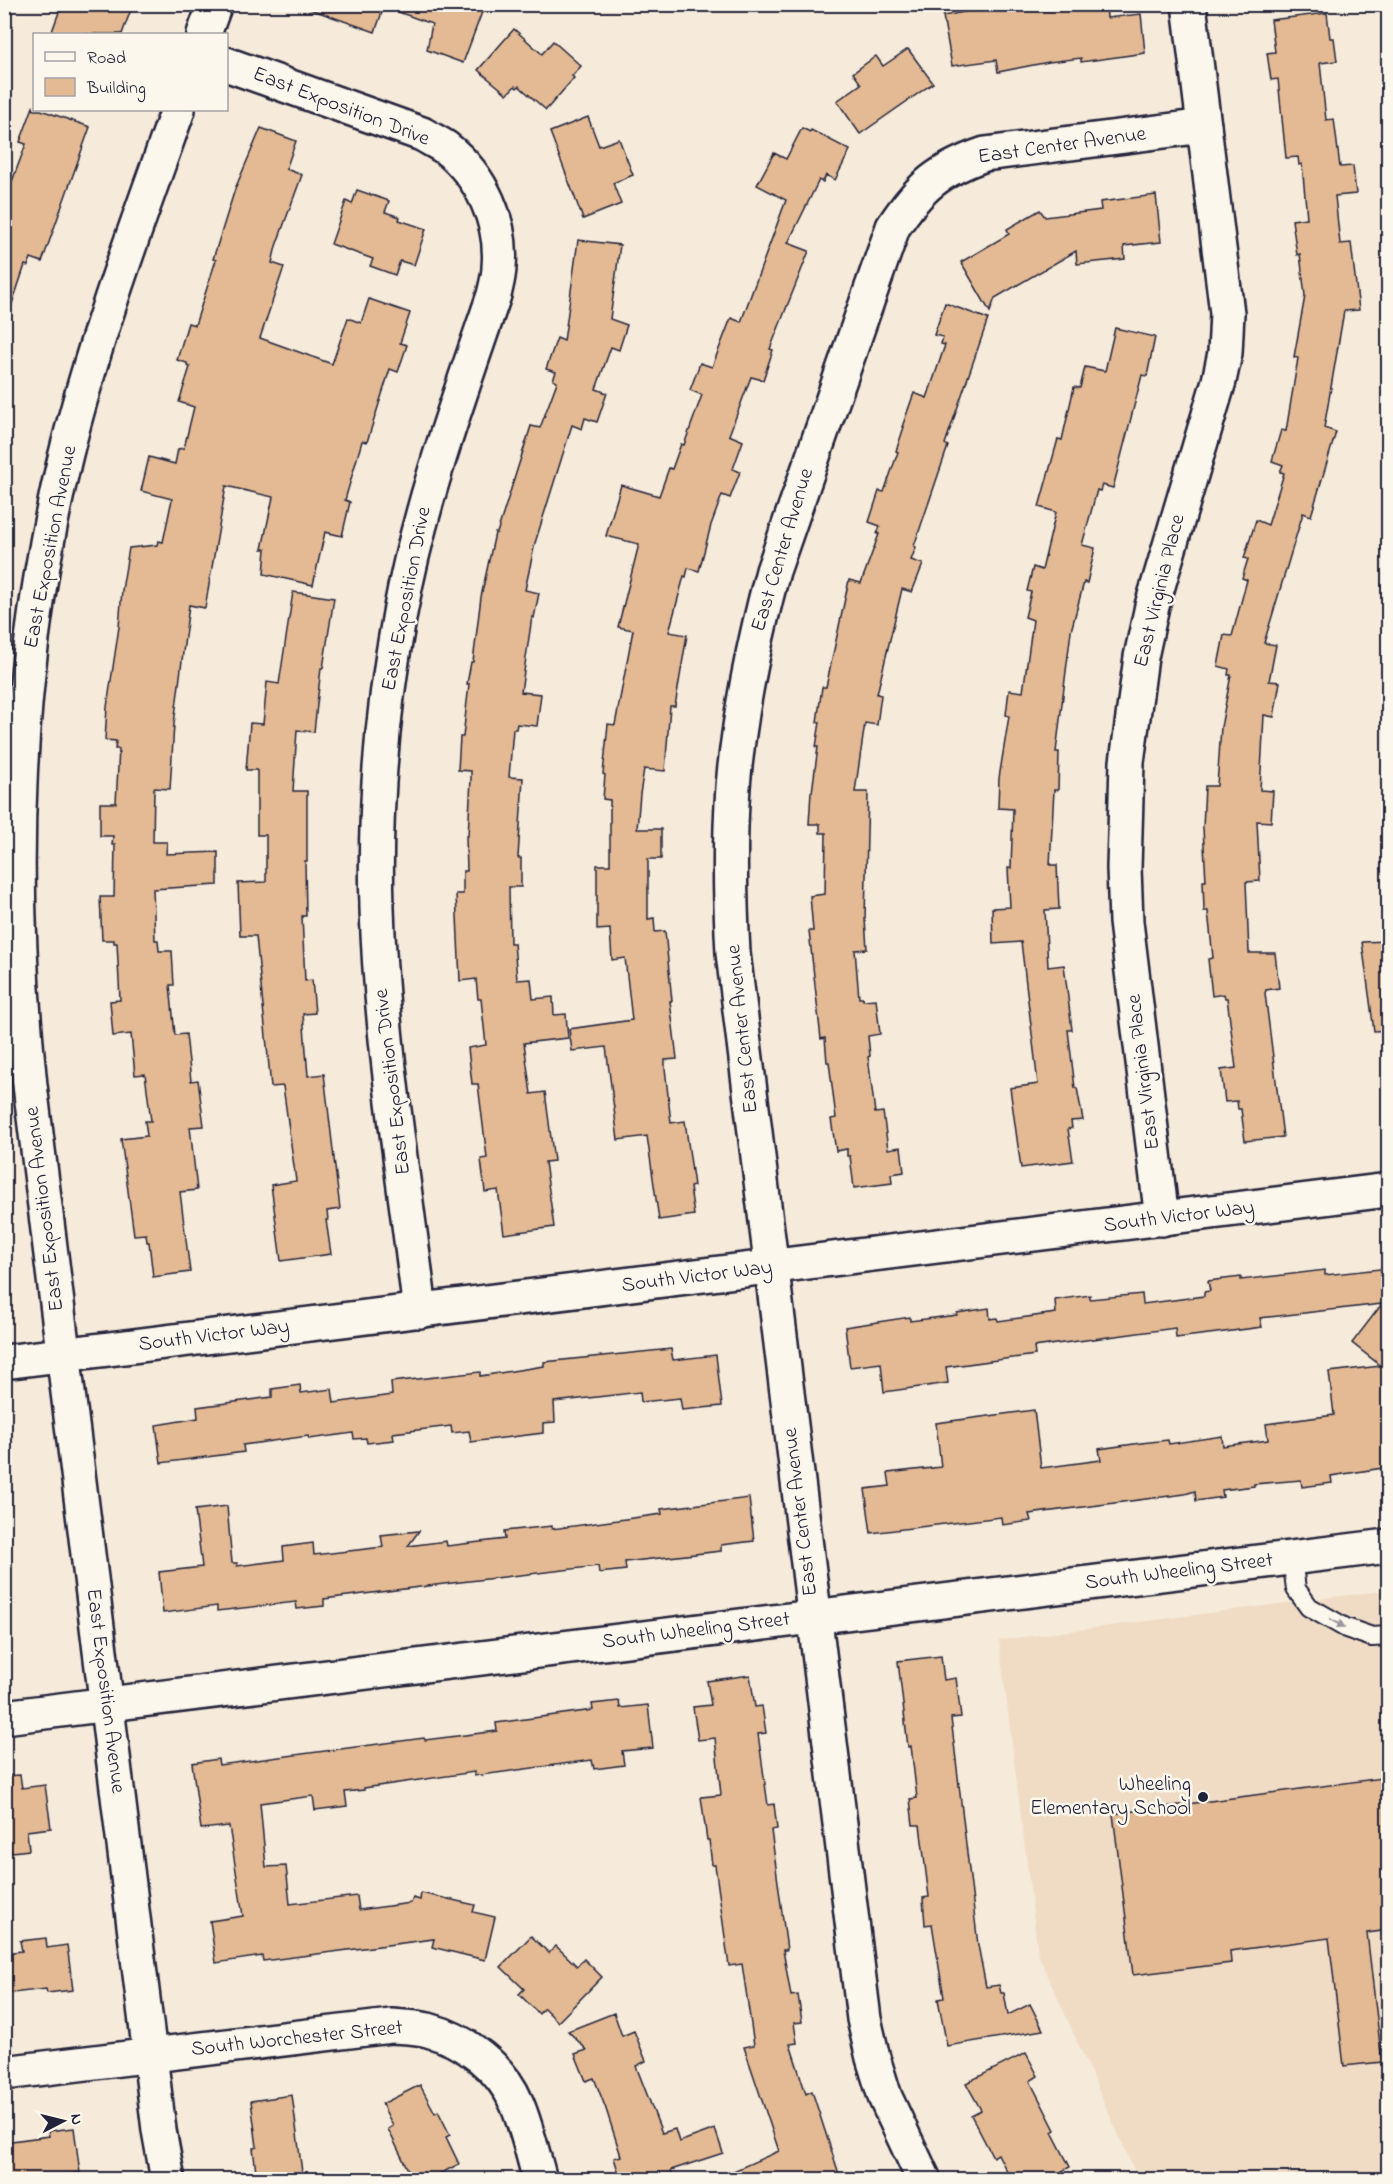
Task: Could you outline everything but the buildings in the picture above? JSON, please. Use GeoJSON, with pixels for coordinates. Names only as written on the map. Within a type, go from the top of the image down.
{"type":"FeatureCollection","features":[{"type":"Feature","properties":{"kind":"street"},"geometry":{"type":"LineString","coordinates":[[204,33],[215,4]]}},
{"type":"Feature","properties":{"kind":"street","name":"East Virginia Place"},"geometry":{"type":"LineString","coordinates":[[1162,1219],[1126,922],[1124,816],[1127,762],[1141,657],[1226,352],[1227,313],[1189,4]]}},
{"type":"Feature","properties":{"kind":"street","name":"East Exposition Drive"},"geometry":{"type":"LineString","coordinates":[[228,65],[422,134],[447,148],[477,182],[486,198],[498,231],[500,267],[494,295],[434,470],[400,614],[381,760],[377,834],[377,907],[381,981],[420,1311]]}},
{"type":"Feature","properties":{"kind":"street","name":"East Exposition Avenue"},"geometry":{"type":"LineString","coordinates":[[168,2180],[159,2130],[22,1010],[17,917],[17,824],[22,732],[32,640],[44,560],[65,458],[89,369],[178,111]]}},
{"type":"Feature","properties":{"kind":"street","name":"East Center Avenue"},"geometry":{"type":"LineString","coordinates":[[924,2180],[885,2097],[864,2019],[733,953],[730,842],[739,732],[759,624],[773,571],[893,227],[909,203],[928,182],[958,164],[985,154],[1204,126]]}},
{"type":"Feature","properties":{"kind":"street","name":"South Victor Way"},"geometry":{"type":"LineString","coordinates":[[4,1362],[1389,1190]]}},
{"type":"Feature","properties":{"kind":"street","name":"South Wheeling Street"},"geometry":{"type":"LineString","coordinates":[[4,1717],[814,1617],[1294,1573],[1389,1546]]}},
{"type":"Feature","properties":{"kind":"street","name":"South Worchester Street"},"geometry":{"type":"LineString","coordinates":[[4,2073],[391,2025],[427,2029],[453,2039],[470,2049],[498,2074],[517,2104],[540,2180]]}},
{"type":"Feature","properties":{"kind":"lane"},"geometry":{"type":"LineString","coordinates":[[1294,1573],[1309,1607],[1346,1628],[1372,1637],[1389,1636]]}},
{"type":"Feature","properties":{"kind":"shaded area","name":"Wheeling Elementary School"},"geometry":{"type":"Polygon","coordinates":[[[1388,1590],[1388,2179],[1138,2179],[1038,1954],[999,1640],[1388,1590]]]}},
{"type":"Feature","properties":{"kind":"place","name":"Wheeling Elementary School"},"geometry":{"type":"Point","coordinates":[1203,1797]}}]}
